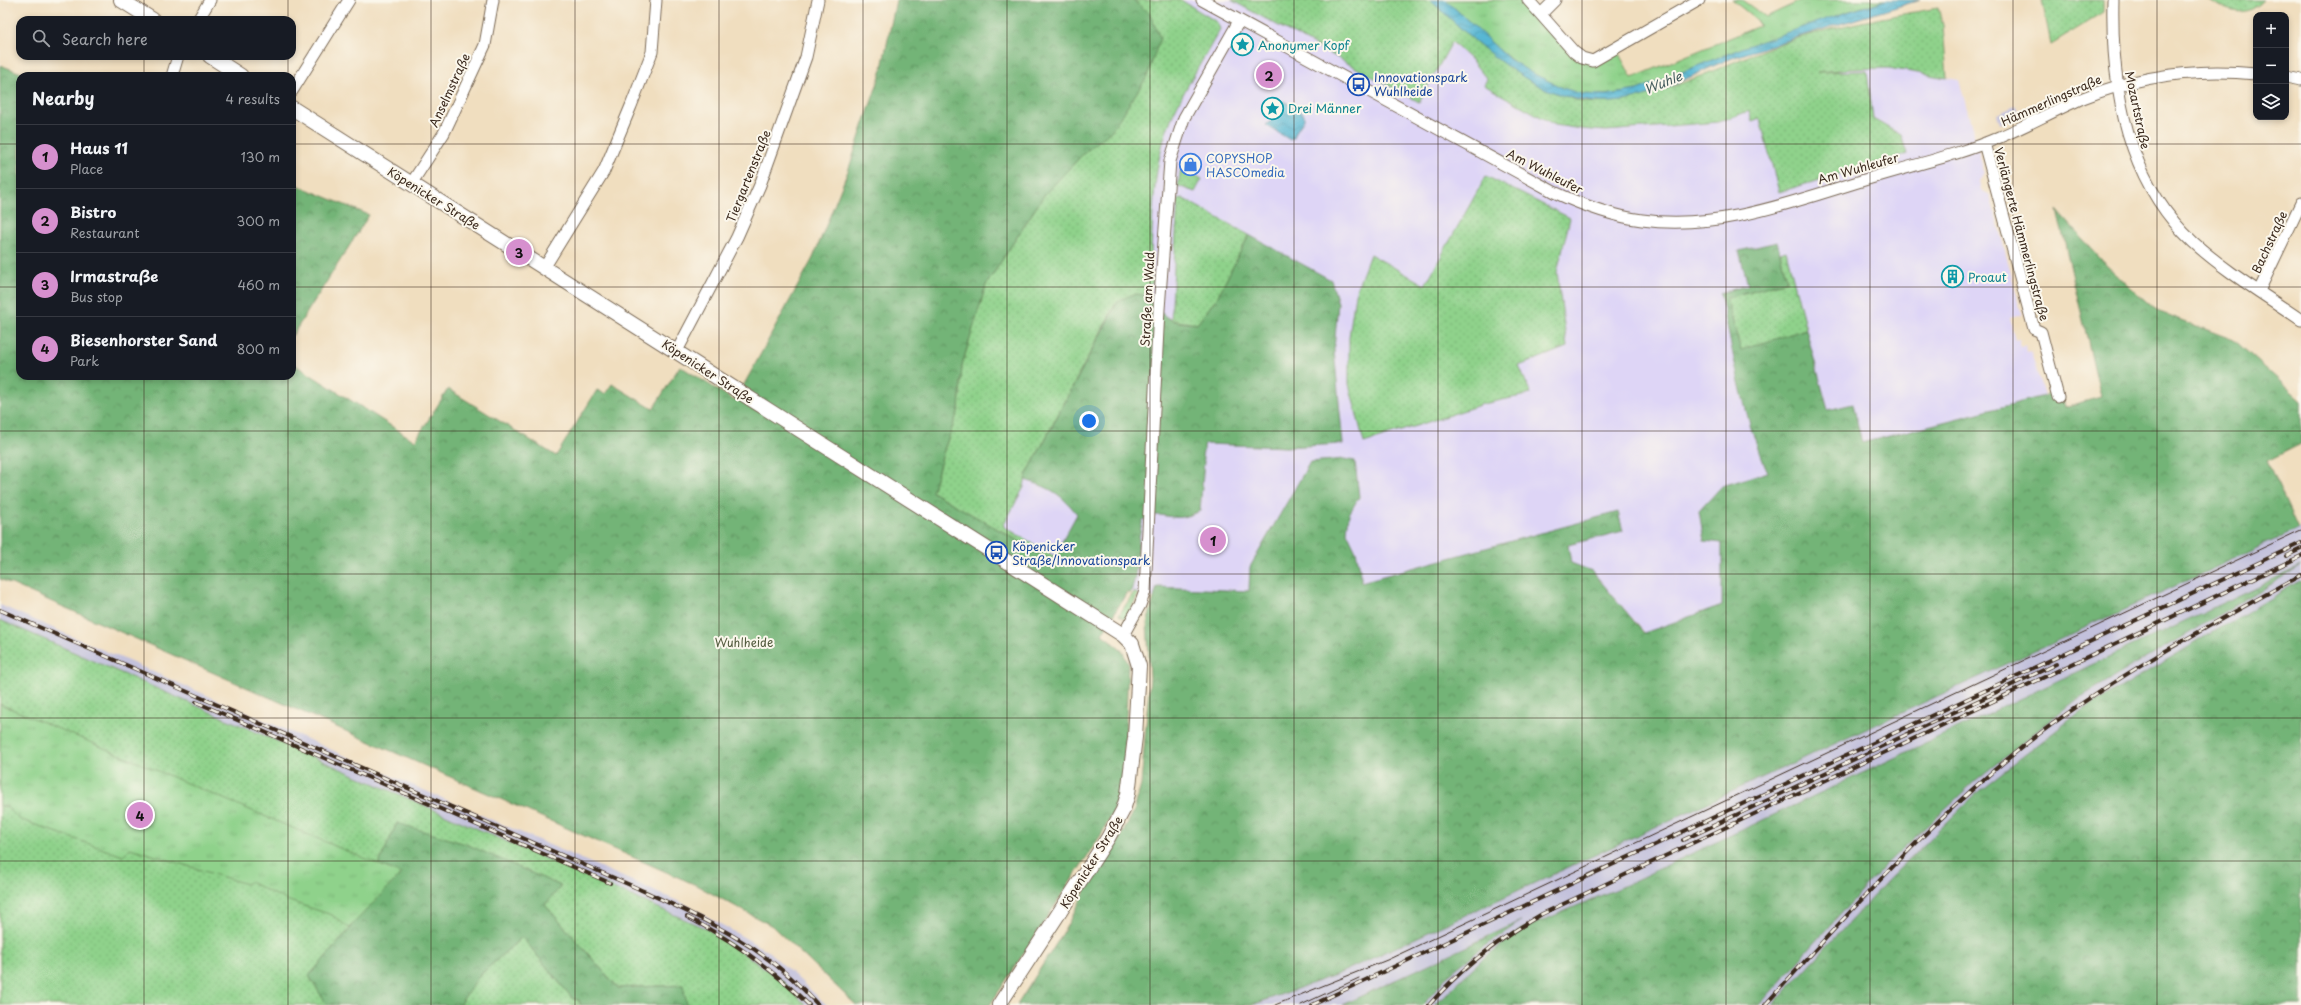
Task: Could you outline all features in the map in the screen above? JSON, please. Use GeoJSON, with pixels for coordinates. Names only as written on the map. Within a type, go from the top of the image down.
{"type":"FeatureCollection","features":[{"type":"Feature","properties":{"kind":"main road"},"geometry":{"type":"LineString","coordinates":[[121,0],[147,16]]}},
{"type":"Feature","properties":{"kind":"main road"},"geometry":{"type":"LineString","coordinates":[[216,60],[235,72]]}},
{"type":"Feature","properties":{"kind":"main road","name":"Köpenicker Straße"},"geometry":{"type":"LineString","coordinates":[[296,111],[1123,635],[1132,644],[1139,666],[1131,779],[1123,810],[1108,838],[1000,1005]]}},
{"type":"Feature","properties":{"kind":"street"},"geometry":{"type":"LineString","coordinates":[[200,16],[210,0]]}},
{"type":"Feature","properties":{"kind":"street"},"geometry":{"type":"LineString","coordinates":[[296,85],[349,0]]}},
{"type":"Feature","properties":{"kind":"street","name":"Anselmstraße"},"geometry":{"type":"LineString","coordinates":[[411,184],[444,133],[485,45],[493,0]]}},
{"type":"Feature","properties":{"kind":"street"},"geometry":{"type":"LineString","coordinates":[[544,268],[604,172],[652,52],[656,0]]}},
{"type":"Feature","properties":{"kind":"street","name":"Tiergartenstraße"},"geometry":{"type":"LineString","coordinates":[[676,351],[737,237],[760,185],[806,57],[818,0]]}},
{"type":"Feature","properties":{"kind":"street","name":"Am Wuhleufer"},"geometry":{"type":"LineString","coordinates":[[1202,0],[1554,192],[1600,210],[1642,220],[1694,222],[1728,218],[1770,208],[1980,144]]}},
{"type":"Feature","properties":{"kind":"street"},"geometry":{"type":"LineString","coordinates":[[1528,0],[1574,52],[1582,58],[1593,61],[1699,0]]}},
{"type":"Feature","properties":{"kind":"street"},"geometry":{"type":"LineString","coordinates":[[1541,14],[1555,0]]}},
{"type":"Feature","properties":{"kind":"street","name":"Mozartstraße"},"geometry":{"type":"LineString","coordinates":[[2113,0],[2113,40],[2118,86],[2128,137],[2137,162],[2158,201],[2192,241],[2228,270],[2301,320]]}},
{"type":"Feature","properties":{"kind":"street","name":"Straße am Wald"},"geometry":{"type":"LineString","coordinates":[[1123,635],[1144,595],[1166,197],[1170,160],[1184,118],[1240,21]]}},
{"type":"Feature","properties":{"kind":"street"},"geometry":{"type":"LineString","coordinates":[[173,72],[177,60]]}},
{"type":"Feature","properties":{"kind":"street","name":"Hämmerlingstraße"},"geometry":{"type":"LineString","coordinates":[[1980,144],[2084,98],[2118,86],[2164,76],[2202,71],[2253,74]]}},
{"type":"Feature","properties":{"kind":"street"},"geometry":{"type":"LineString","coordinates":[[2289,78],[2301,80]]}},
{"type":"Feature","properties":{"kind":"street","name":"Verlängerte Hämmerlingstraße"},"geometry":{"type":"LineString","coordinates":[[1980,144],[2034,330],[2041,332],[2058,397]]}},
{"type":"Feature","properties":{"kind":"street","name":"Bachstraße"},"geometry":{"type":"LineString","coordinates":[[2259,291],[2301,203]]}},
{"type":"Feature","properties":{"kind":"shaded area"},"geometry":{"type":"Polygon","coordinates":[[[1133,0],[1405,0],[1472,61],[1487,79],[1484,85],[1581,129],[1606,131],[1718,122],[1812,73],[1830,70],[1888,68],[1959,80],[1984,172],[1979,181],[1981,190],[1990,195],[2022,315],[2010,318],[2012,329],[2015,340],[2019,339],[2021,346],[2026,345],[2027,352],[2031,351],[2044,396],[1862,443],[1722,543],[1722,605],[1645,633],[1592,571],[1571,563],[1568,545],[1623,531],[1255,611],[1157,599],[1132,592],[1130,594],[1127,592],[1122,602],[996,527],[1150,14],[1133,0]]]}},
{"type":"Feature","properties":{"kind":"shaded area"},"geometry":{"type":"Polygon","coordinates":[[[2015,106],[2020,114],[2000,124],[1997,114],[2015,106]]]}},
{"type":"Feature","properties":{"kind":"shaded area"},"geometry":{"type":"Polygon","coordinates":[[[2301,527],[2301,566],[1621,887],[1523,929],[1481,960],[1435,1005],[1423,1005],[1448,975],[1518,922],[1342,1005],[1252,1005],[1338,974],[2301,527]]]}},
{"type":"Feature","properties":{"kind":"shaded area"},"geometry":{"type":"Polygon","coordinates":[[[2301,566],[2301,580],[2081,711],[1981,789],[1889,879],[1773,1005],[1759,1005],[1884,866],[1976,780],[2074,701],[2301,566]]]}},
{"type":"Feature","properties":{"kind":"shaded area"},"geometry":{"type":"Polygon","coordinates":[[[0,605],[687,905],[768,951],[827,1005],[806,1005],[783,981],[711,931],[0,620],[0,605]]]}},
{"type":"Feature","properties":{"kind":"green space","name":"Wuhlheide"},"geometry":{"type":"Polygon","coordinates":[[[896,0],[1133,0],[1150,14],[1160,38],[1147,77],[1111,131],[1082,155],[1044,195],[986,285],[962,365],[959,409],[944,450],[932,492],[1052,560],[1077,514],[1060,496],[1042,486],[1025,480],[1026,476],[1117,303],[1128,296],[1136,294],[1142,295],[1164,315],[1172,320],[1197,324],[1217,298],[1249,235],[1331,280],[1338,303],[1334,350],[1343,444],[1286,447],[1205,444],[1202,456],[1204,461],[1200,511],[1187,516],[1176,517],[1158,515],[1151,516],[1143,520],[1139,538],[1135,576],[1130,594],[1127,592],[1102,634],[1121,649],[1128,663],[1124,777],[1117,805],[1101,835],[990,1005],[856,1005],[772,926],[696,885],[0,579],[0,65],[18,72],[16,72],[16,380],[296,380],[296,366],[415,441],[448,389],[556,456],[597,390],[605,394],[612,384],[653,409],[680,366],[735,401],[813,258],[848,171],[881,73],[896,0]]]}},
{"type":"Feature","properties":{"kind":"green space"},"geometry":{"type":"Polygon","coordinates":[[[1133,0],[1181,0],[1217,22],[1220,29],[1192,77],[1173,114],[1162,145],[1158,163],[1154,200],[1150,275],[1154,282],[1147,286],[1144,296],[1137,294],[1116,303],[1026,476],[1024,487],[1003,526],[1054,556],[1052,560],[932,492],[944,450],[959,409],[962,365],[986,285],[1044,195],[1082,155],[1150,14],[1133,0]]]}},
{"type":"Feature","properties":{"kind":"green space"},"geometry":{"type":"Polygon","coordinates":[[[1231,0],[1430,0],[1476,42],[1509,67],[1544,87],[1584,102],[1607,102],[1632,99],[1683,83],[1782,43],[1801,37],[1859,22],[1938,8],[1943,25],[1947,78],[1888,68],[1817,72],[1867,71],[1873,119],[1901,135],[1907,154],[1779,192],[1760,119],[1752,122],[1749,111],[1718,122],[1606,131],[1555,125],[1484,85],[1487,79],[1472,61],[1452,42],[1419,102],[1231,0]]]}},
{"type":"Feature","properties":{"kind":"green space"},"geometry":{"type":"Polygon","coordinates":[[[1446,0],[1522,0],[1577,59],[1618,52],[1632,78],[1759,26],[1757,20],[1732,0],[1742,0],[1766,17],[1802,0],[1886,0],[1847,12],[1637,90],[1596,95],[1583,94],[1563,89],[1543,81],[1525,70],[1508,58],[1446,0]]]}},
{"type":"Feature","properties":{"kind":"green space"},"geometry":{"type":"Polygon","coordinates":[[[2042,0],[2103,0],[2103,12],[2051,44],[2042,0]]]}},
{"type":"Feature","properties":{"kind":"green space"},"geometry":{"type":"Polygon","coordinates":[[[2209,0],[2263,0],[2250,10],[2237,12],[2224,8],[2209,0]]]}},
{"type":"Feature","properties":{"kind":"green space"},"geometry":{"type":"Polygon","coordinates":[[[1181,167],[1202,179],[1195,192],[1178,186],[1181,167]]]}},
{"type":"Feature","properties":{"kind":"green space"},"geometry":{"type":"Polygon","coordinates":[[[1486,176],[1570,218],[1557,272],[1567,347],[1519,366],[1531,394],[1483,404],[1364,443],[1349,384],[1349,337],[1355,294],[1370,254],[1425,285],[1486,176]]]}},
{"type":"Feature","properties":{"kind":"green space"},"geometry":{"type":"Polygon","coordinates":[[[296,185],[369,215],[296,330],[296,185]]]}},
{"type":"Feature","properties":{"kind":"green space"},"geometry":{"type":"Polygon","coordinates":[[[1182,198],[1249,235],[1217,298],[1197,324],[1171,320],[1178,199],[1182,198]]]}},
{"type":"Feature","properties":{"kind":"green space"},"geometry":{"type":"Polygon","coordinates":[[[2057,210],[2107,266],[2157,311],[2234,340],[2301,400],[2301,444],[2267,461],[2298,529],[1338,974],[1252,1005],[1017,1005],[1063,933],[1085,892],[1121,836],[1134,811],[1141,785],[1150,677],[1147,623],[1157,587],[1249,591],[1250,567],[1310,462],[1344,459],[1355,461],[1359,497],[1349,514],[1347,532],[1356,551],[1361,574],[1361,582],[1618,512],[1623,531],[1568,545],[1571,563],[1592,571],[1644,633],[1722,605],[1722,543],[1704,541],[1699,511],[1722,486],[1768,472],[1759,451],[1745,407],[1720,293],[1748,285],[1739,251],[1777,242],[1787,281],[1726,298],[1741,350],[1806,329],[1828,410],[1853,404],[1862,443],[2044,396],[2058,385],[2064,407],[2101,397],[2057,210]]]}},
{"type":"Feature","properties":{"kind":"green space"},"geometry":{"type":"Polygon","coordinates":[[[1786,251],[1806,329],[1741,351],[1726,298],[1787,281],[1780,253],[1786,251]]]}},
{"type":"Feature","properties":{"kind":"green space"},"geometry":{"type":"Polygon","coordinates":[[[2301,566],[2074,701],[1976,780],[1884,866],[1759,1005],[1435,1005],[1481,960],[1523,929],[1621,887],[2301,566]]]}},
{"type":"Feature","properties":{"kind":"green space"},"geometry":{"type":"Polygon","coordinates":[[[2301,580],[2301,1005],[1773,1005],[1889,879],[1981,789],[2081,711],[2301,580]]]}},
{"type":"Feature","properties":{"kind":"green space"},"geometry":{"type":"Polygon","coordinates":[[[1134,592],[1138,594],[1137,597],[1125,619],[1119,615],[1134,592]]]}},
{"type":"Feature","properties":{"kind":"green space"},"geometry":{"type":"Polygon","coordinates":[[[0,620],[711,931],[783,981],[806,1005],[687,1005],[682,985],[618,988],[545,905],[561,886],[397,823],[350,929],[309,976],[327,1005],[0,1005],[0,620]]]}},
{"type":"Feature","properties":{"kind":"green space"},"geometry":{"type":"Polygon","coordinates":[[[0,704],[401,874],[349,928],[332,915],[286,900],[250,882],[246,884],[130,848],[123,856],[19,819],[7,807],[0,806],[0,704]]]}},
{"type":"Feature","properties":{"kind":"green space"},"geometry":{"type":"Polygon","coordinates":[[[397,823],[466,844],[561,886],[545,905],[618,988],[683,985],[687,1005],[581,1005],[579,1000],[573,999],[522,937],[479,976],[459,1005],[327,1005],[309,976],[350,929],[397,823]]]}},
{"type":"Feature","properties":{"kind":"green space"},"geometry":{"type":"Polygon","coordinates":[[[1521,921],[1483,947],[1448,975],[1423,1005],[1342,1005],[1521,921]]]}},
{"type":"Feature","properties":{"kind":"green space"},"geometry":{"type":"Polygon","coordinates":[[[522,937],[573,999],[579,1000],[581,1005],[459,1005],[479,976],[522,937]]]}},
{"type":"Feature","properties":{"kind":"water","name":"Wuhle"},"geometry":{"type":"Polygon","coordinates":[[[1430,0],[1446,0],[1509,59],[1530,72],[1563,88],[1582,94],[1606,95],[1637,90],[1747,46],[1886,0],[1920,0],[1738,56],[1654,93],[1641,97],[1609,102],[1579,100],[1551,91],[1525,78],[1499,61],[1430,0]]]}},
{"type":"Feature","properties":{"kind":"water"},"geometry":{"type":"Polygon","coordinates":[[[1284,101],[1304,114],[1303,121],[1294,138],[1290,140],[1266,125],[1279,113],[1278,105],[1284,101]]]}},
{"type":"Feature","properties":{"kind":"tram line"},"geometry":{"type":"LineString","coordinates":[[1275,1005],[1387,960],[2301,530]]}},
{"type":"Feature","properties":{"kind":"tram line"},"geometry":{"type":"LineString","coordinates":[[1301,1005],[1359,978]]}},
{"type":"Feature","properties":{"kind":"railway"},"geometry":{"type":"LineString","coordinates":[[1312,1005],[2301,543]]}},
{"type":"Feature","properties":{"kind":"railway"},"geometry":{"type":"LineString","coordinates":[[2286,556],[2301,549]]}},
{"type":"Feature","properties":{"kind":"railway"},"geometry":{"type":"LineString","coordinates":[[1429,1005],[1441,991],[1481,955],[1542,914],[2301,556]]}},
{"type":"Feature","properties":{"kind":"railway"},"geometry":{"type":"LineString","coordinates":[[1765,1005],[1890,869],[1956,804],[2026,744],[2058,720],[2125,675],[2301,575]]}},
{"type":"Feature","properties":{"kind":"railway"},"geometry":{"type":"LineString","coordinates":[[0,610],[687,911],[734,936],[756,951],[799,985],[818,1005]]}},
{"type":"Feature","properties":{"kind":"railway"},"geometry":{"type":"LineString","coordinates":[[1683,840],[2056,664]]}},
{"type":"Feature","properties":{"kind":"railway"},"geometry":{"type":"LineString","coordinates":[[196,702],[610,883]]}},
{"type":"Feature","properties":{"kind":"railway"},"geometry":{"type":"LineString","coordinates":[[687,917],[736,945],[781,979],[809,1005]]}},
{"type":"Feature","properties":{"kind":"place","name":"Anonymer Kopf"},"geometry":{"type":"Point","coordinates":[1243,45]}},
{"type":"Feature","properties":{"kind":"place","name":"Bistro"},"geometry":{"type":"Point","coordinates":[1269,75]}},
{"type":"Feature","properties":{"kind":"place","name":"Innovationspark Wuhlheide"},"geometry":{"type":"Point","coordinates":[1358,84]}},
{"type":"Feature","properties":{"kind":"place","name":"Drei Männer"},"geometry":{"type":"Point","coordinates":[1273,108]}},
{"type":"Feature","properties":{"kind":"place","name":"COPYSHOP HASCOmedia"},"geometry":{"type":"Point","coordinates":[1191,165]}},
{"type":"Feature","properties":{"kind":"place","name":"Irmastraße"},"geometry":{"type":"Point","coordinates":[519,252]}},
{"type":"Feature","properties":{"kind":"place","name":"Proaut"},"geometry":{"type":"Point","coordinates":[1952,277]}},
{"type":"Feature","properties":{"kind":"place","name":"Haus 11"},"geometry":{"type":"Point","coordinates":[1213,540]}},
{"type":"Feature","properties":{"kind":"place","name":"Köpenicker Straße/Innovationspark"},"geometry":{"type":"Point","coordinates":[996,553]}},
{"type":"Feature","properties":{"kind":"place","name":"Biesenhorster Sand"},"geometry":{"type":"Point","coordinates":[140,815]}}]}
